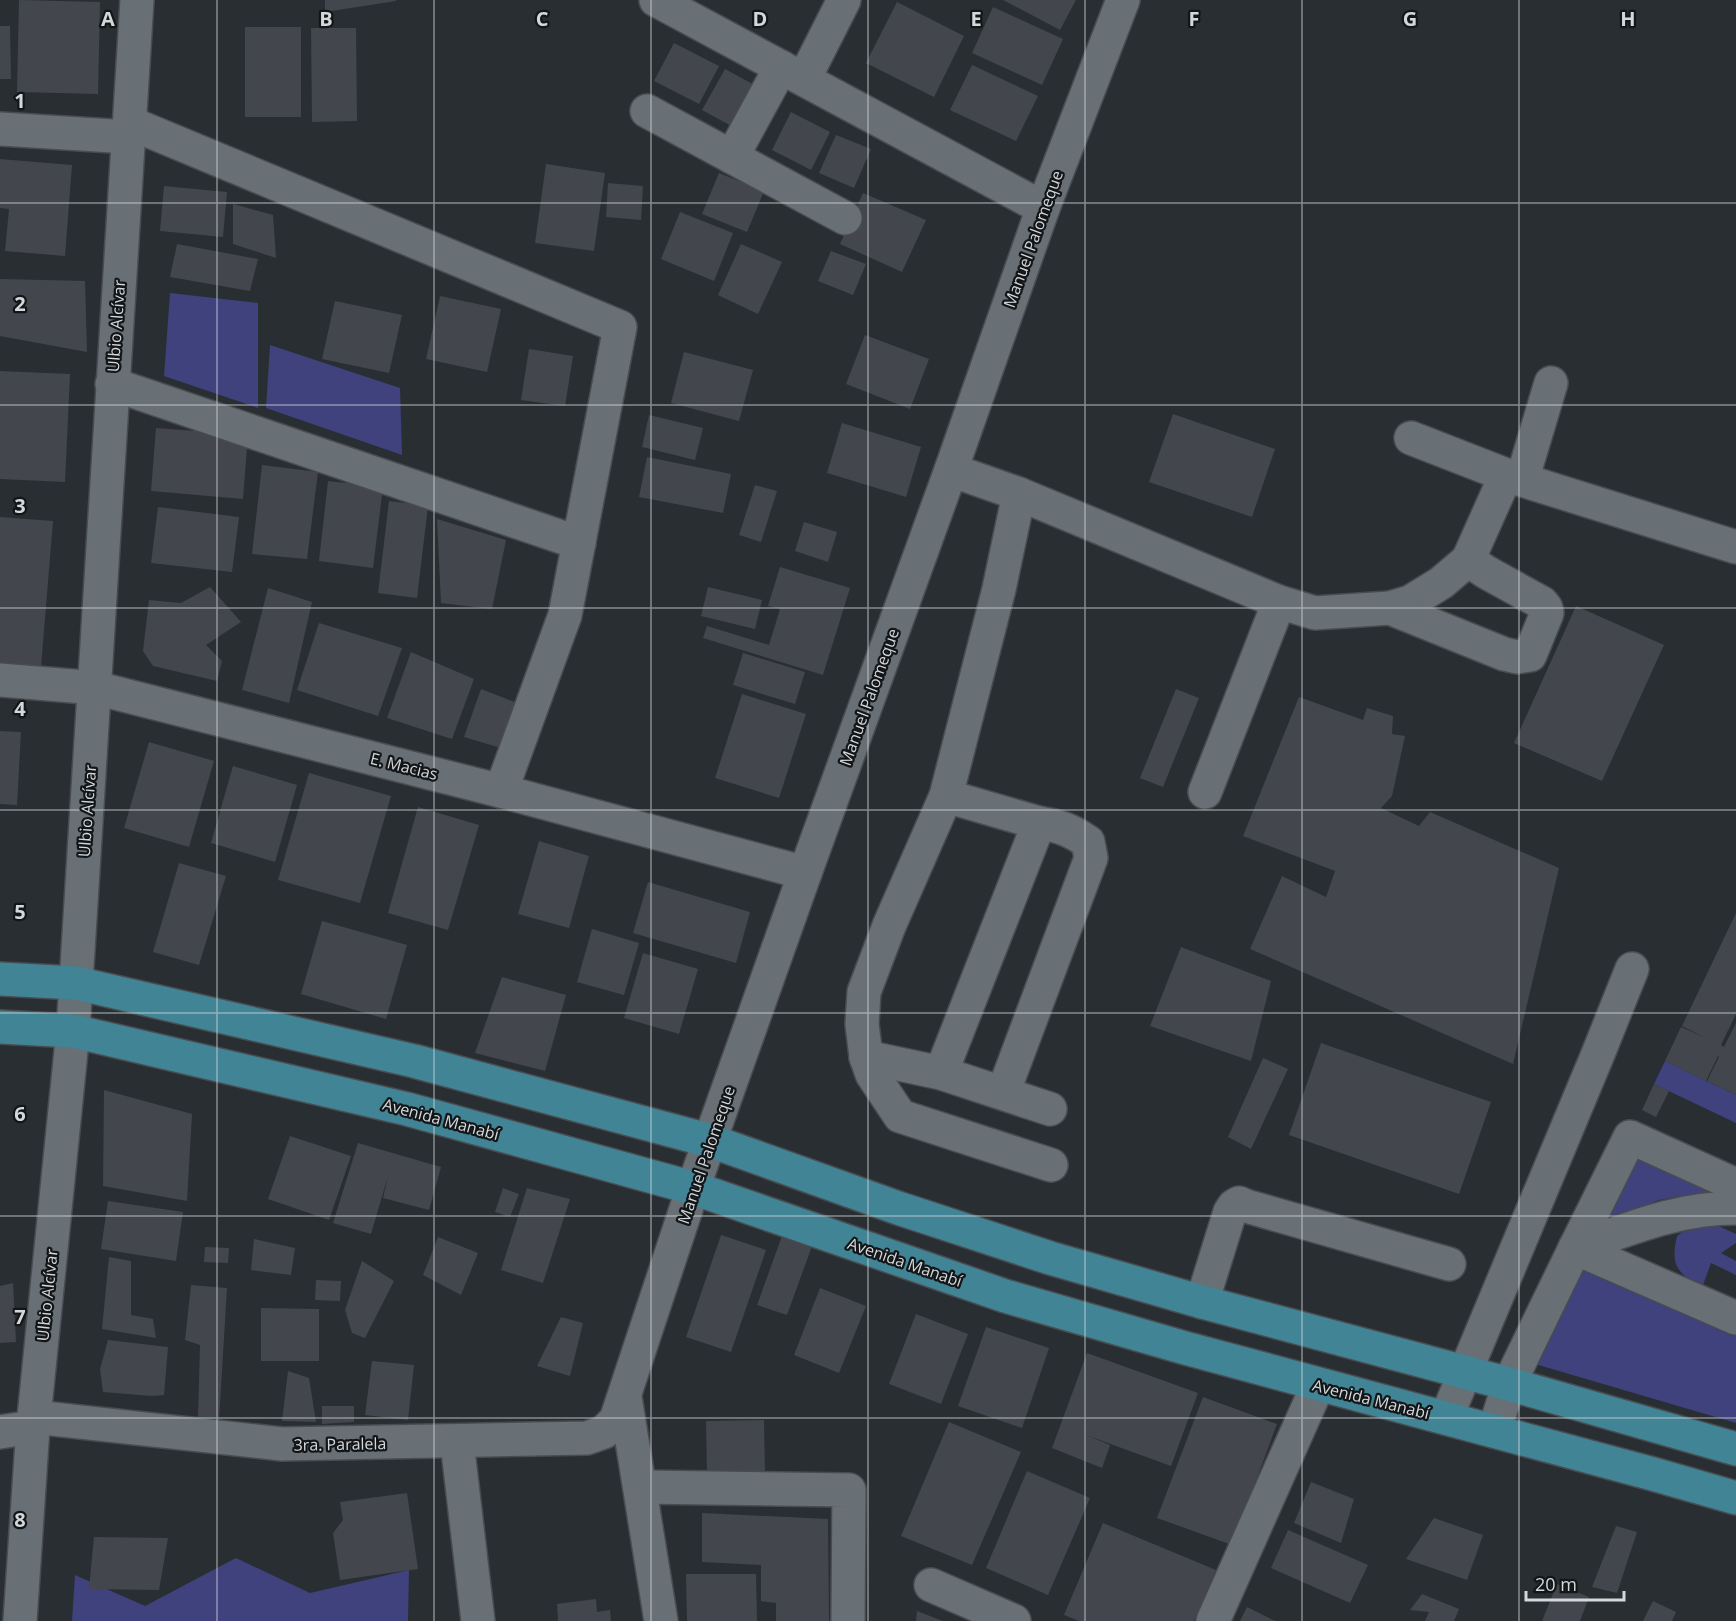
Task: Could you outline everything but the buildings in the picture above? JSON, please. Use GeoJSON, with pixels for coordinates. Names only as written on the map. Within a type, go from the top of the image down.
{"type":"FeatureCollection","features":[{"type":"Feature","properties":{"kind":"main road"},"geometry":{"type":"LineString","coordinates":[[0,979],[76,983],[414,1061],[711,1141],[898,1208],[1050,1258],[1736,1449]]}},
{"type":"Feature","properties":{"kind":"main road","name":"Avenida Manabí"},"geometry":{"type":"LineString","coordinates":[[0,1027],[73,1031],[407,1109],[693,1188],[1005,1296],[1318,1385],[1736,1498]]}},
{"type":"Feature","properties":{"kind":"street","name":"Ulbio Alcívar"},"geometry":{"type":"LineString","coordinates":[[20,1621],[34,1422],[73,1031],[137,0]]}},
{"type":"Feature","properties":{"kind":"street"},"geometry":{"type":"LineString","coordinates":[[656,0],[1043,208]]}},
{"type":"Feature","properties":{"kind":"street"},"geometry":{"type":"LineString","coordinates":[[732,157],[844,0]]}},
{"type":"Feature","properties":{"kind":"street","name":"Manuel Palomeque"},"geometry":{"type":"LineString","coordinates":[[625,1397],[693,1188],[805,873],[951,471],[1043,208],[1123,0]]}},
{"type":"Feature","properties":{"kind":"street"},"geometry":{"type":"LineString","coordinates":[[647,111],[845,218]]}},
{"type":"Feature","properties":{"kind":"street"},"geometry":{"type":"LineString","coordinates":[[0,129],[129,130],[620,327],[565,615],[501,791]]}},
{"type":"Feature","properties":{"kind":"street"},"geometry":{"type":"LineString","coordinates":[[951,471],[1018,494],[1279,602],[1315,613],[1390,608],[1410,602],[1441,583],[1467,560],[1514,477],[1551,383]]}},
{"type":"Feature","properties":{"kind":"street"},"geometry":{"type":"LineString","coordinates":[[112,384],[579,543]]}},
{"type":"Feature","properties":{"kind":"street"},"geometry":{"type":"LineString","coordinates":[[1411,438],[1514,477],[1736,547]]}},
{"type":"Feature","properties":{"kind":"street"},"geometry":{"type":"LineString","coordinates":[[1018,494],[999,589],[946,796],[889,926],[864,992],[862,1024],[866,1056],[872,1074],[900,1116],[1051,1165]]}},
{"type":"Feature","properties":{"kind":"street"},"geometry":{"type":"LineString","coordinates":[[1390,608],[1504,654],[1517,657],[1530,655],[1547,613],[1546,608],[1542,603],[1467,560]]}},
{"type":"Feature","properties":{"kind":"street"},"geometry":{"type":"LineString","coordinates":[[1205,792],[1279,602]]}},
{"type":"Feature","properties":{"kind":"street","name":"E. Macias"},"geometry":{"type":"LineString","coordinates":[[0,680],[96,688],[501,791],[805,873]]}},
{"type":"Feature","properties":{"kind":"street"},"geometry":{"type":"LineString","coordinates":[[946,796],[1039,823],[1060,826],[1075,832],[1088,842],[1091,858],[1003,1093]]}},
{"type":"Feature","properties":{"kind":"street"},"geometry":{"type":"LineString","coordinates":[[941,1073],[1039,823]]}},
{"type":"Feature","properties":{"kind":"street"},"geometry":{"type":"LineString","coordinates":[[1446,1418],[1632,969]]}},
{"type":"Feature","properties":{"kind":"street"},"geometry":{"type":"LineString","coordinates":[[866,1056],[941,1073],[1050,1109]]}},
{"type":"Feature","properties":{"kind":"street"},"geometry":{"type":"LineString","coordinates":[[1494,1431],[1509,1384],[1630,1137],[1736,1185]]}},
{"type":"Feature","properties":{"kind":"street"},"geometry":{"type":"LineString","coordinates":[[1202,1302],[1230,1212],[1239,1203],[1449,1264]]}},
{"type":"Feature","properties":{"kind":"street"},"geometry":{"type":"LineString","coordinates":[[1575,1248],[1655,1219],[1688,1211],[1736,1208]]}},
{"type":"Feature","properties":{"kind":"street"},"geometry":{"type":"LineString","coordinates":[[1575,1248],[1736,1318]]}},
{"type":"Feature","properties":{"kind":"street"},"geometry":{"type":"LineString","coordinates":[[1213,1621],[1318,1385]]}},
{"type":"Feature","properties":{"kind":"street"},"geometry":{"type":"LineString","coordinates":[[625,1397],[661,1621]]}},
{"type":"Feature","properties":{"kind":"street","name":"3ra. Paralela"},"geometry":{"type":"LineString","coordinates":[[0,1432],[34,1422],[282,1444],[586,1438],[604,1432],[616,1420],[625,1397]]}},
{"type":"Feature","properties":{"kind":"street"},"geometry":{"type":"LineString","coordinates":[[457,1442],[478,1621]]}},
{"type":"Feature","properties":{"kind":"street"},"geometry":{"type":"LineString","coordinates":[[641,1487],[849,1490],[848,1621]]}},
{"type":"Feature","properties":{"kind":"street"},"geometry":{"type":"LineString","coordinates":[[931,1585],[1014,1621]]}},
{"type":"Feature","properties":{"kind":"shaded area"},"geometry":{"type":"Polygon","coordinates":[[[170,293],[258,303],[258,408],[164,376],[170,293]]]}},
{"type":"Feature","properties":{"kind":"shaded area"},"geometry":{"type":"Polygon","coordinates":[[[270,345],[400,388],[402,455],[266,408],[270,345]]]}},
{"type":"Feature","properties":{"kind":"shaded area"},"geometry":{"type":"Polygon","coordinates":[[[1665,1061],[1736,1095],[1736,1123],[1654,1084],[1665,1061]]]}},
{"type":"Feature","properties":{"kind":"shaded area"},"geometry":{"type":"Polygon","coordinates":[[[1635,1149],[1729,1193],[1687,1195],[1659,1200],[1601,1223],[1635,1149]]]}},
{"type":"Feature","properties":{"kind":"shaded area"},"geometry":{"type":"Polygon","coordinates":[[[1714,1224],[1736,1234],[1736,1243],[1721,1253],[1736,1261],[1736,1275],[1711,1263],[1702,1288],[1681,1272],[1675,1261],[1675,1246],[1677,1236],[1692,1225],[1714,1224]]]}},
{"type":"Feature","properties":{"kind":"shaded area"},"geometry":{"type":"Polygon","coordinates":[[[1586,1263],[1736,1328],[1736,1423],[1535,1364],[1586,1263]]]}},
{"type":"Feature","properties":{"kind":"shaded area"},"geometry":{"type":"Polygon","coordinates":[[[236,1558],[310,1593],[409,1570],[408,1621],[72,1621],[75,1575],[145,1606],[236,1558]]]}}]}
